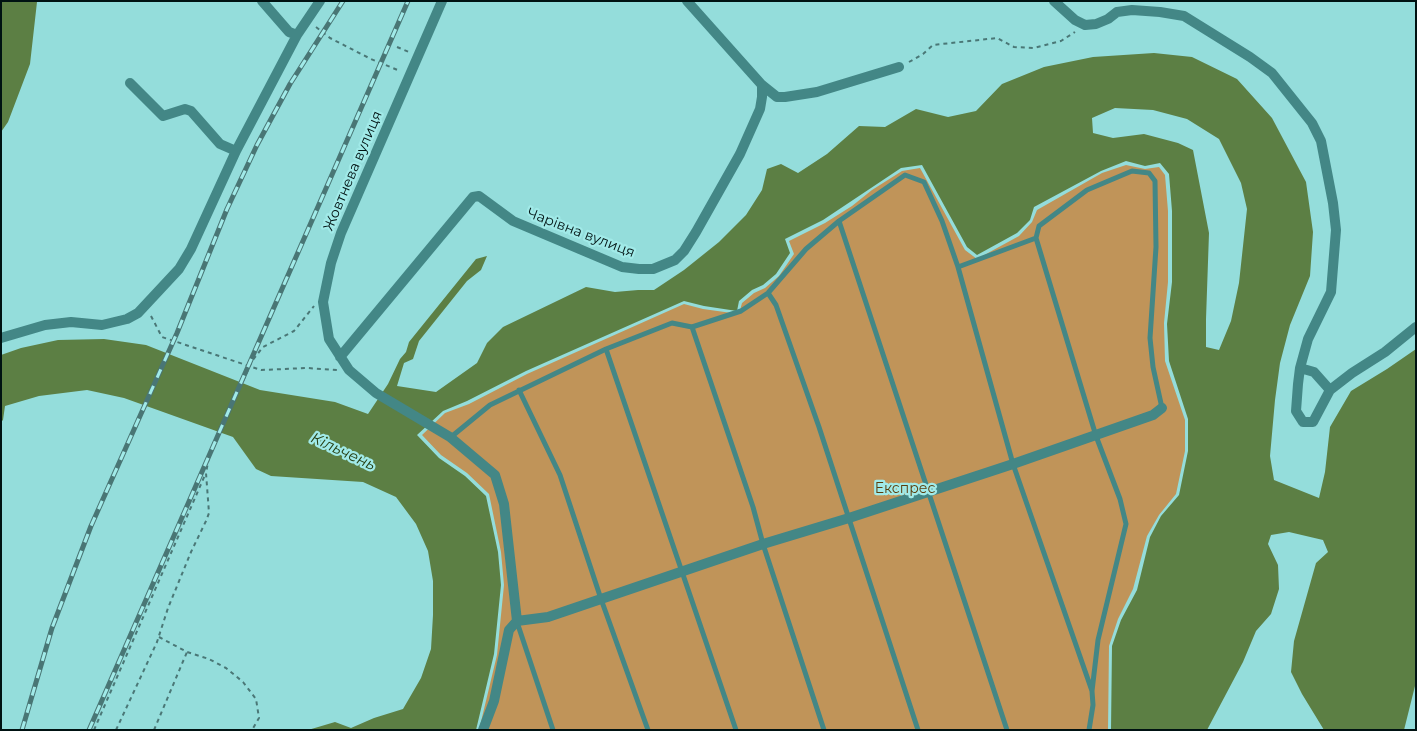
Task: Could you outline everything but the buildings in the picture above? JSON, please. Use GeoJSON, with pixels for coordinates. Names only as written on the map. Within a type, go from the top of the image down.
{"type":"FeatureCollection","features":[{"type":"Feature","properties":{"kind":"street"},"geometry":{"type":"LineString","coordinates":[[262,1],[289,32],[297,35]]}},
{"type":"Feature","properties":{"kind":"street"},"geometry":{"type":"LineString","coordinates":[[1,338],[45,325],[71,322],[102,325],[127,320],[147,304],[179,269],[236,151],[297,35],[320,1]]}},
{"type":"Feature","properties":{"kind":"street","name":"Жовтнева вулиця"},"geometry":{"type":"LineString","coordinates":[[442,1],[341,233],[331,263],[323,302],[329,339],[349,370],[376,394],[450,437],[495,475],[504,504],[517,621]]}},
{"type":"Feature","properties":{"kind":"street"},"geometry":{"type":"LineString","coordinates":[[687,1],[762,85],[777,97],[817,92],[898,67]]}},
{"type":"Feature","properties":{"kind":"street"},"geometry":{"type":"LineString","coordinates":[[1054,1],[1075,20],[1085,25],[1096,24],[1108,19],[1116,12],[1132,10],[1184,16],[1272,73],[1312,123],[1321,142],[1333,203],[1336,230],[1331,292],[1308,339],[1300,368],[1296,411],[1303,422],[1313,422],[1330,390],[1385,352],[1416,327]]}},
{"type":"Feature","properties":{"kind":"street"},"geometry":{"type":"LineString","coordinates":[[130,83],[163,116],[185,109],[191,111],[220,144],[236,151]]}},
{"type":"Feature","properties":{"kind":"street","name":"Чарівна вулиця"},"geometry":{"type":"LineString","coordinates":[[340,357],[472,197],[478,196],[513,220],[622,267],[652,269],[664,266],[675,260],[684,251],[740,154],[760,109],[762,85]]}},
{"type":"Feature","properties":{"kind":"street"},"geometry":{"type":"LineString","coordinates":[[1300,368],[1314,372],[1330,390]]}},
{"type":"Feature","properties":{"kind":"street"},"geometry":{"type":"LineString","coordinates":[[483,730],[494,701],[509,630],[517,621],[548,617],[763,544],[1013,464],[1154,415],[1162,408]]}},
{"type":"Feature","properties":{"kind":"lane"},"geometry":{"type":"LineString","coordinates":[[1089,730],[1098,640],[1126,524],[1120,499],[1096,436],[1036,238],[1039,226],[1087,190],[1132,172],[1149,173],[1155,181],[1156,248],[1150,338],[1153,366],[1162,408]]}},
{"type":"Feature","properties":{"kind":"lane"},"geometry":{"type":"LineString","coordinates":[[450,437],[490,405],[606,349],[672,323],[692,326],[741,311],[768,293],[806,248],[839,221],[905,175],[924,182],[942,221],[958,267],[1013,464],[1092,690]]}},
{"type":"Feature","properties":{"kind":"lane"},"geometry":{"type":"LineString","coordinates":[[839,221],[930,491],[1007,730]]}},
{"type":"Feature","properties":{"kind":"lane"},"geometry":{"type":"LineString","coordinates":[[958,267],[1036,238]]}},
{"type":"Feature","properties":{"kind":"lane"},"geometry":{"type":"LineString","coordinates":[[768,293],[776,305],[849,518],[918,730]]}},
{"type":"Feature","properties":{"kind":"lane"},"geometry":{"type":"LineString","coordinates":[[692,326],[824,730]]}},
{"type":"Feature","properties":{"kind":"lane"},"geometry":{"type":"LineString","coordinates":[[606,349],[736,730]]}},
{"type":"Feature","properties":{"kind":"lane"},"geometry":{"type":"LineString","coordinates":[[518,390],[560,475],[601,599],[648,730]]}},
{"type":"Feature","properties":{"kind":"lane"},"geometry":{"type":"LineString","coordinates":[[517,621],[553,730]]}},
{"type":"Feature","properties":{"kind":"path"},"geometry":{"type":"LineString","coordinates":[[308,21],[330,38],[371,59],[410,75]]}},
{"type":"Feature","properties":{"kind":"path"},"geometry":{"type":"LineString","coordinates":[[898,67],[923,54],[932,45],[997,38],[1014,47],[1034,48],[1061,41],[1085,25]]}},
{"type":"Feature","properties":{"kind":"path"},"geometry":{"type":"LineString","coordinates":[[397,47],[408,52]]}},
{"type":"Feature","properties":{"kind":"path"},"geometry":{"type":"LineString","coordinates":[[94,730],[206,473],[209,457],[252,361],[264,347],[294,331],[310,309],[324,296]]}},
{"type":"Feature","properties":{"kind":"path"},"geometry":{"type":"LineString","coordinates":[[147,304],[153,322],[162,337],[260,370],[307,368],[349,370]]}},
{"type":"Feature","properties":{"kind":"path"},"geometry":{"type":"LineString","coordinates":[[116,730],[159,637],[168,608],[209,512],[206,473]]}},
{"type":"Feature","properties":{"kind":"path"},"geometry":{"type":"LineString","coordinates":[[159,637],[187,652],[209,658],[226,668],[243,682],[256,699],[260,718],[252,730]]}},
{"type":"Feature","properties":{"kind":"path"},"geometry":{"type":"LineString","coordinates":[[154,730],[187,652]]}},
{"type":"Feature","properties":{"kind":"green space","name":"Експрес"},"geometry":{"type":"Polygon","coordinates":[[[1126,165],[1145,169],[1159,167],[1165,175],[1168,211],[1168,282],[1164,323],[1165,361],[1185,420],[1185,451],[1176,494],[1159,515],[1147,536],[1133,589],[1118,619],[1109,646],[1108,730],[479,730],[497,655],[504,585],[501,552],[489,494],[467,473],[441,455],[422,435],[445,413],[469,404],[527,374],[684,304],[703,309],[739,314],[742,303],[779,276],[794,254],[789,241],[825,223],[902,171],[920,168],[965,250],[977,259],[1019,236],[1032,222],[1037,210],[1102,173],[1126,165]]]}},
{"type":"Feature","properties":{"kind":"water"},"geometry":{"type":"Polygon","coordinates":[[[1,1],[37,2],[30,64],[8,122],[1,132],[1,1]]]}},
{"type":"Feature","properties":{"kind":"water","name":"Кільчень"},"geometry":{"type":"Polygon","coordinates":[[[1154,53],[1192,57],[1237,79],[1272,118],[1306,182],[1313,232],[1310,276],[1290,325],[1280,363],[1270,456],[1274,480],[1319,498],[1325,472],[1330,427],[1351,391],[1416,349],[1416,676],[1404,730],[1324,730],[1302,694],[1291,672],[1294,641],[1316,563],[1328,552],[1323,540],[1289,532],[1271,535],[1268,544],[1278,565],[1279,589],[1271,614],[1256,631],[1243,662],[1207,730],[1111,730],[1112,646],[1121,620],[1137,590],[1150,537],[1161,516],[1179,495],[1188,451],[1188,419],[1169,361],[1167,324],[1172,282],[1172,211],[1169,174],[1160,163],[1145,166],[1126,161],[1101,171],[1034,207],[1030,220],[1017,233],[977,255],[967,247],[922,165],[901,168],[823,220],[785,239],[790,253],[776,274],[739,301],[737,311],[684,301],[526,371],[443,411],[417,435],[439,458],[465,476],[486,496],[498,552],[501,585],[494,654],[476,730],[308,730],[335,722],[351,728],[403,709],[421,678],[431,649],[433,581],[428,551],[416,524],[396,497],[363,482],[271,476],[256,469],[233,437],[124,398],[87,390],[39,396],[5,406],[1,422],[1,355],[21,348],[58,340],[104,339],[146,345],[260,390],[335,402],[368,414],[388,384],[400,359],[406,352],[409,342],[476,259],[487,256],[481,270],[467,281],[419,341],[413,359],[404,363],[397,386],[436,392],[477,363],[487,343],[503,327],[586,287],[615,292],[654,290],[684,270],[719,242],[746,215],[762,190],[767,169],[781,164],[798,173],[827,154],[859,126],[885,127],[916,109],[948,117],[976,111],[1002,84],[1044,67],[1093,57],[1154,53]],[[1115,108],[1092,118],[1093,133],[1113,138],[1144,134],[1178,143],[1193,150],[1209,233],[1206,347],[1219,350],[1231,321],[1239,283],[1247,209],[1241,183],[1219,139],[1187,119],[1153,110],[1115,108]]]}},
{"type":"Feature","properties":{"kind":"railway"},"geometry":{"type":"LineString","coordinates":[[22,730],[52,628],[91,526],[177,333],[227,209],[257,145],[290,84],[343,1]]}},
{"type":"Feature","properties":{"kind":"railway"},"geometry":{"type":"LineString","coordinates":[[89,730],[408,1]]}}]}
